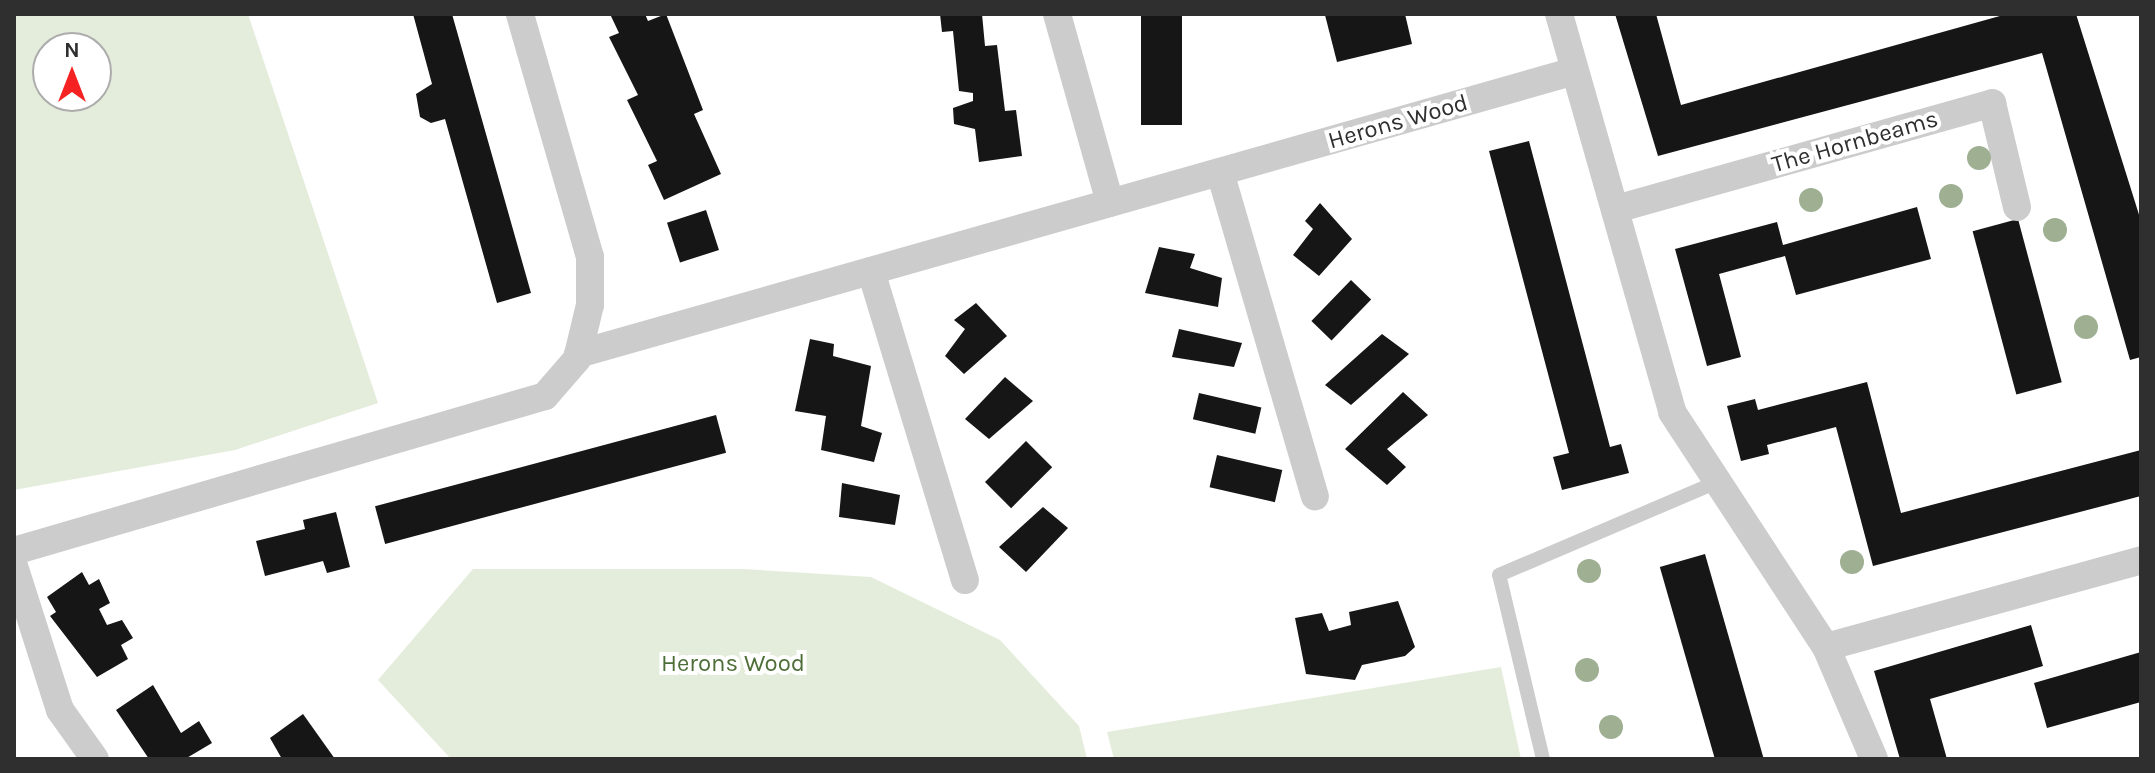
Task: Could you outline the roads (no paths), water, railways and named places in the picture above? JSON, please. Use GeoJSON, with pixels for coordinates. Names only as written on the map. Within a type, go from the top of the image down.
{"type":"FeatureCollection","features":[{"type":"Feature","properties":{"kind":"street"},"geometry":{"type":"LineString","coordinates":[[14,551],[495,414],[545,396],[578,354],[590,305],[590,257],[520,14]]}},
{"type":"Feature","properties":{"kind":"street"},"geometry":{"type":"LineString","coordinates":[[1057,14],[1110,203]]}},
{"type":"Feature","properties":{"kind":"street"},"geometry":{"type":"LineString","coordinates":[[1559,14],[1672,412],[1715,483],[1826,647],[1874,759]]}},
{"type":"Feature","properties":{"kind":"street","name":"Herons Wood"},"geometry":{"type":"LineString","coordinates":[[578,354],[1575,71]]}},
{"type":"Feature","properties":{"kind":"street","name":"The Hornbeams"},"geometry":{"type":"LineString","coordinates":[[1616,209],[1992,103],[2017,207]]}},
{"type":"Feature","properties":{"kind":"street"},"geometry":{"type":"LineString","coordinates":[[1220,172],[1315,496]]}},
{"type":"Feature","properties":{"kind":"street"},"geometry":{"type":"LineString","coordinates":[[871,271],[965,580]]}},
{"type":"Feature","properties":{"kind":"street"},"geometry":{"type":"LineString","coordinates":[[1826,647],[2141,560]]}},
{"type":"Feature","properties":{"kind":"street"},"geometry":{"type":"LineString","coordinates":[[14,566],[60,710],[95,759]]}},
{"type":"Feature","properties":{"kind":"lane"},"geometry":{"type":"LineString","coordinates":[[1543,759],[1499,575],[1715,483]]}}]}
